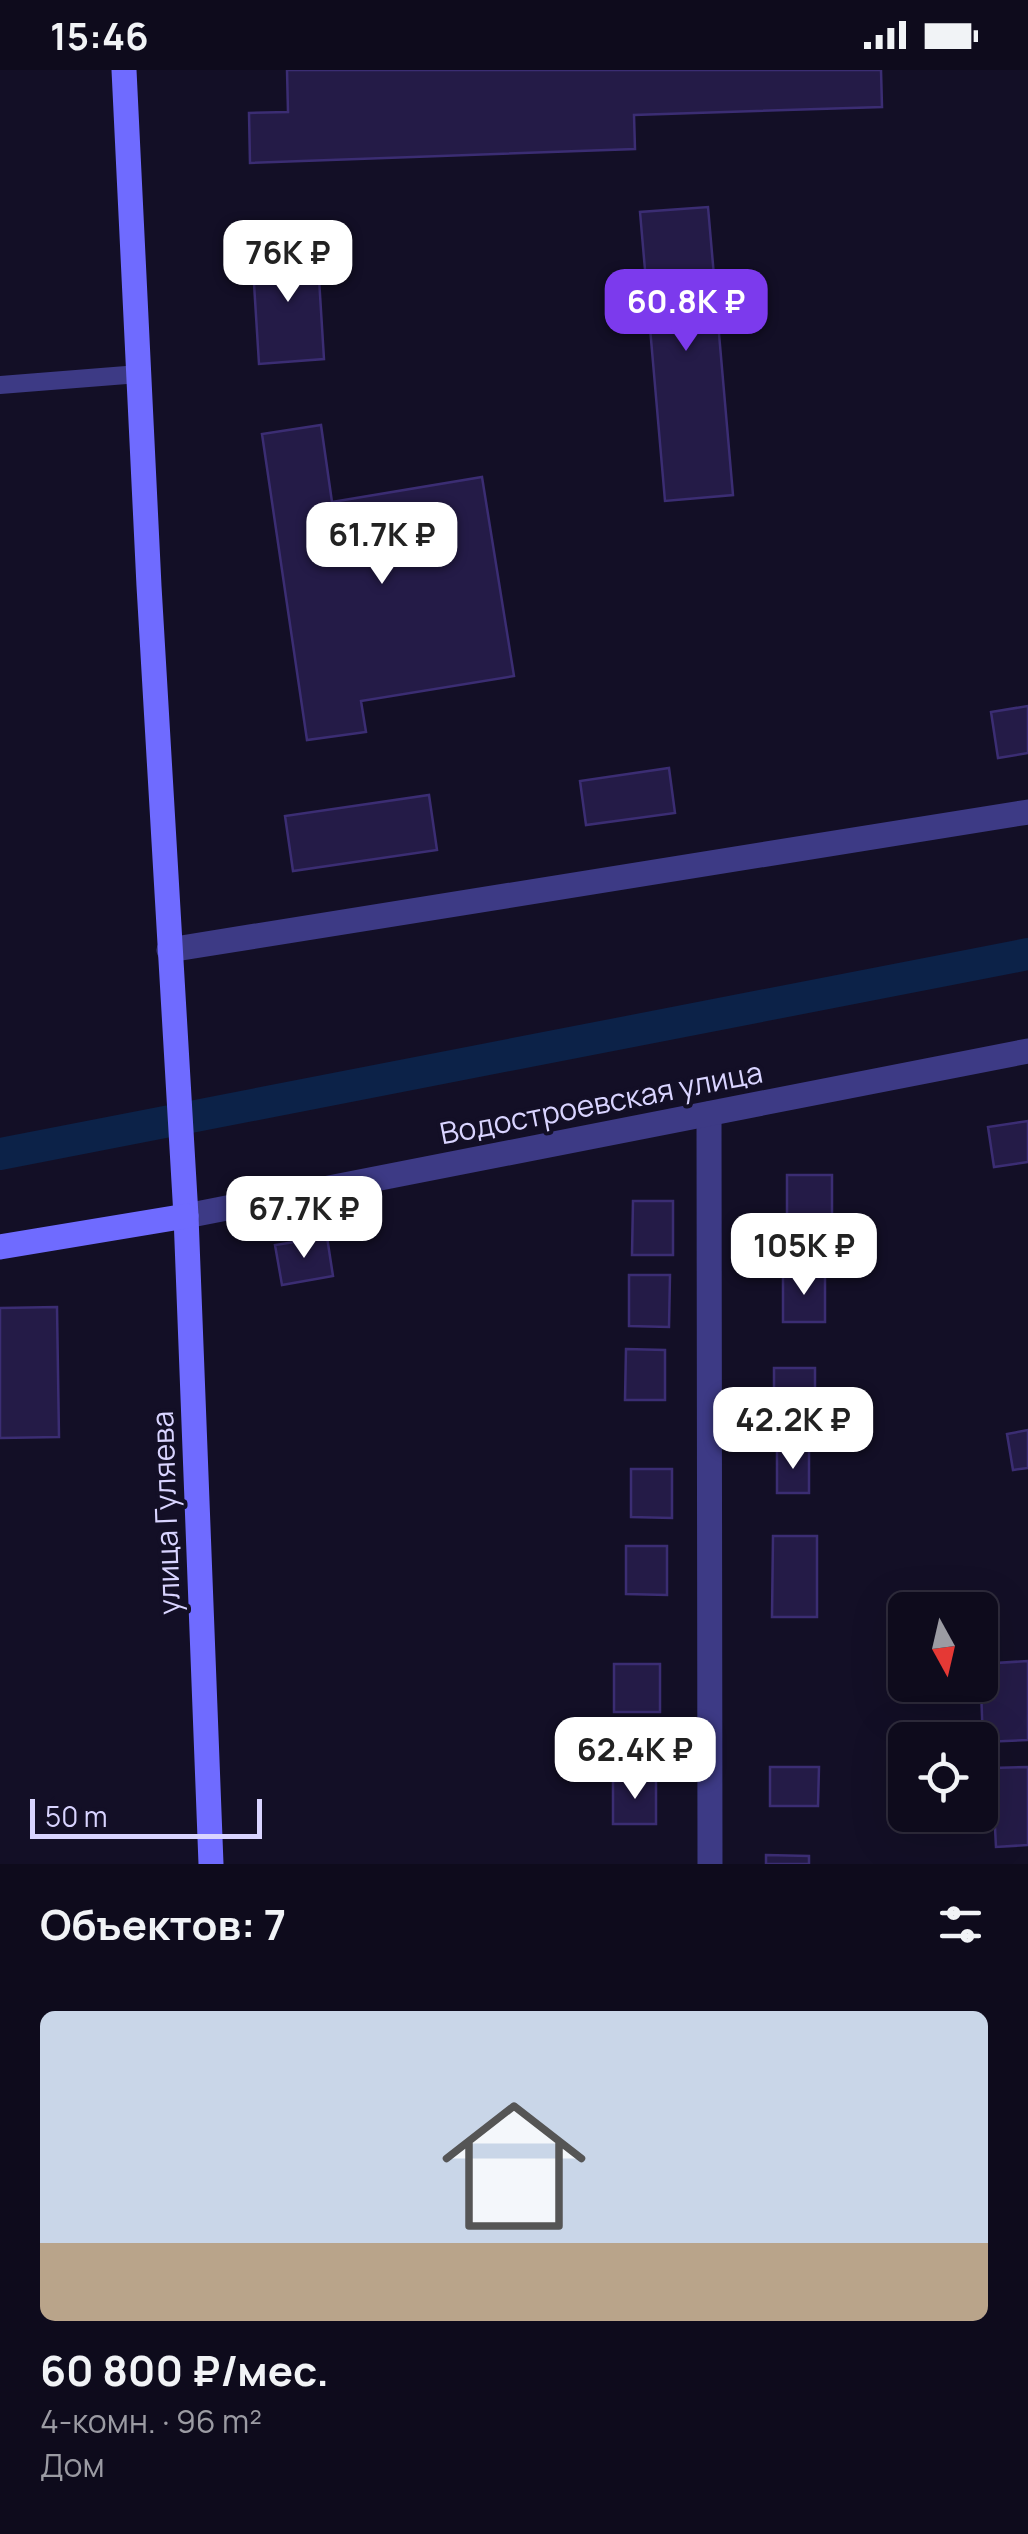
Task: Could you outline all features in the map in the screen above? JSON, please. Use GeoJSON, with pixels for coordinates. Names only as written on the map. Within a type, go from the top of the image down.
{"type":"FeatureCollection","features":[{"type":"Feature","properties":{"kind":"main road","name":"улица Гуляева"},"geometry":{"type":"LineString","coordinates":[[124,70],[186,1216],[211,1864]]}},
{"type":"Feature","properties":{"kind":"main road"},"geometry":{"type":"LineString","coordinates":[[0,1247],[186,1216]]}},
{"type":"Feature","properties":{"kind":"street"},"geometry":{"type":"LineString","coordinates":[[169,950],[1028,812]]}},
{"type":"Feature","properties":{"kind":"street","name":"Водостроевская улица"},"geometry":{"type":"LineString","coordinates":[[186,1216],[1028,1052]]}},
{"type":"Feature","properties":{"kind":"street"},"geometry":{"type":"LineString","coordinates":[[709,1114],[710,1864]]}},
{"type":"Feature","properties":{"kind":"lane"},"geometry":{"type":"LineString","coordinates":[[0,385],[138,374]]}},
{"type":"Feature","properties":{"kind":"building"},"geometry":{"type":"Polygon","coordinates":[[[287,70],[881,70],[882,107],[634,115],[635,149],[250,163],[249,113],[288,112],[287,70]]]}},
{"type":"Feature","properties":{"kind":"building"},"geometry":{"type":"Polygon","coordinates":[[[708,207],[733,495],[665,501],[640,212],[708,207]]]}},
{"type":"Feature","properties":{"kind":"building"},"geometry":{"type":"Polygon","coordinates":[[[317,246],[324,359],[259,364],[252,251],[317,246]]]}},
{"type":"Feature","properties":{"kind":"building"},"geometry":{"type":"Polygon","coordinates":[[[321,425],[332,502],[482,477],[514,676],[361,701],[366,732],[307,740],[262,434],[321,425]]]}},
{"type":"Feature","properties":{"kind":"building"},"geometry":{"type":"Polygon","coordinates":[[[1028,706],[1028,753],[998,758],[991,712],[1028,706]]]}},
{"type":"Feature","properties":{"kind":"building"},"geometry":{"type":"Polygon","coordinates":[[[669,768],[675,813],[586,825],[580,781],[669,768]]]}},
{"type":"Feature","properties":{"kind":"building"},"geometry":{"type":"Polygon","coordinates":[[[429,795],[437,850],[293,871],[285,816],[429,795]]]}},
{"type":"Feature","properties":{"kind":"building"},"geometry":{"type":"Polygon","coordinates":[[[1028,1121],[1028,1162],[994,1167],[988,1127],[1028,1121]]]}},
{"type":"Feature","properties":{"kind":"building"},"geometry":{"type":"Polygon","coordinates":[[[787,1175],[832,1175],[832,1216],[787,1216],[787,1175]]]}},
{"type":"Feature","properties":{"kind":"building"},"geometry":{"type":"Polygon","coordinates":[[[633,1201],[673,1201],[673,1255],[632,1255],[633,1201]]]}},
{"type":"Feature","properties":{"kind":"building"},"geometry":{"type":"Polygon","coordinates":[[[327,1237],[333,1276],[282,1285],[275,1245],[327,1237]]]}},
{"type":"Feature","properties":{"kind":"building"},"geometry":{"type":"Polygon","coordinates":[[[783,1273],[825,1273],[825,1322],[783,1322],[783,1273]]]}},
{"type":"Feature","properties":{"kind":"building"},"geometry":{"type":"Polygon","coordinates":[[[629,1275],[670,1275],[669,1327],[629,1326],[629,1275]]]}},
{"type":"Feature","properties":{"kind":"building"},"geometry":{"type":"Polygon","coordinates":[[[57,1307],[59,1437],[0,1438],[0,1308],[57,1307]]]}},
{"type":"Feature","properties":{"kind":"building"},"geometry":{"type":"Polygon","coordinates":[[[626,1349],[665,1350],[665,1400],[625,1400],[626,1349]]]}},
{"type":"Feature","properties":{"kind":"building"},"geometry":{"type":"Polygon","coordinates":[[[774,1368],[815,1368],[815,1415],[774,1415],[774,1368]]]}},
{"type":"Feature","properties":{"kind":"building"},"geometry":{"type":"Polygon","coordinates":[[[1028,1430],[1028,1468],[1013,1470],[1007,1434],[1028,1430]]]}},
{"type":"Feature","properties":{"kind":"building"},"geometry":{"type":"Polygon","coordinates":[[[809,1450],[809,1493],[777,1493],[777,1451],[809,1450]]]}},
{"type":"Feature","properties":{"kind":"building"},"geometry":{"type":"Polygon","coordinates":[[[631,1469],[672,1469],[672,1518],[631,1517],[631,1469]]]}},
{"type":"Feature","properties":{"kind":"building"},"geometry":{"type":"Polygon","coordinates":[[[773,1536],[817,1536],[817,1617],[772,1617],[773,1536]]]}},
{"type":"Feature","properties":{"kind":"building"},"geometry":{"type":"Polygon","coordinates":[[[626,1546],[667,1546],[667,1595],[626,1594],[626,1546]]]}},
{"type":"Feature","properties":{"kind":"building"},"geometry":{"type":"Polygon","coordinates":[[[1028,1661],[1028,1740],[998,1741],[998,1722],[982,1722],[981,1702],[998,1702],[998,1663],[1028,1661]]]}},
{"type":"Feature","properties":{"kind":"building"},"geometry":{"type":"Polygon","coordinates":[[[614,1664],[660,1664],[660,1712],[614,1712],[614,1664]]]}},
{"type":"Feature","properties":{"kind":"building"},"geometry":{"type":"Polygon","coordinates":[[[770,1767],[819,1767],[818,1806],[770,1806],[770,1767]]]}},
{"type":"Feature","properties":{"kind":"building"},"geometry":{"type":"Polygon","coordinates":[[[1028,1767],[1028,1845],[996,1847],[998,1768],[1028,1767]]]}},
{"type":"Feature","properties":{"kind":"building"},"geometry":{"type":"Polygon","coordinates":[[[656,1780],[656,1824],[613,1824],[613,1781],[656,1780]]]}},
{"type":"Feature","properties":{"kind":"building"},"geometry":{"type":"Polygon","coordinates":[[[766,1855],[809,1856],[809,1864],[766,1864],[766,1855]]]}},
{"type":"Feature","properties":{"kind":"waterway"},"geometry":{"type":"LineString","coordinates":[[0,1154],[1028,954]]}}]}
